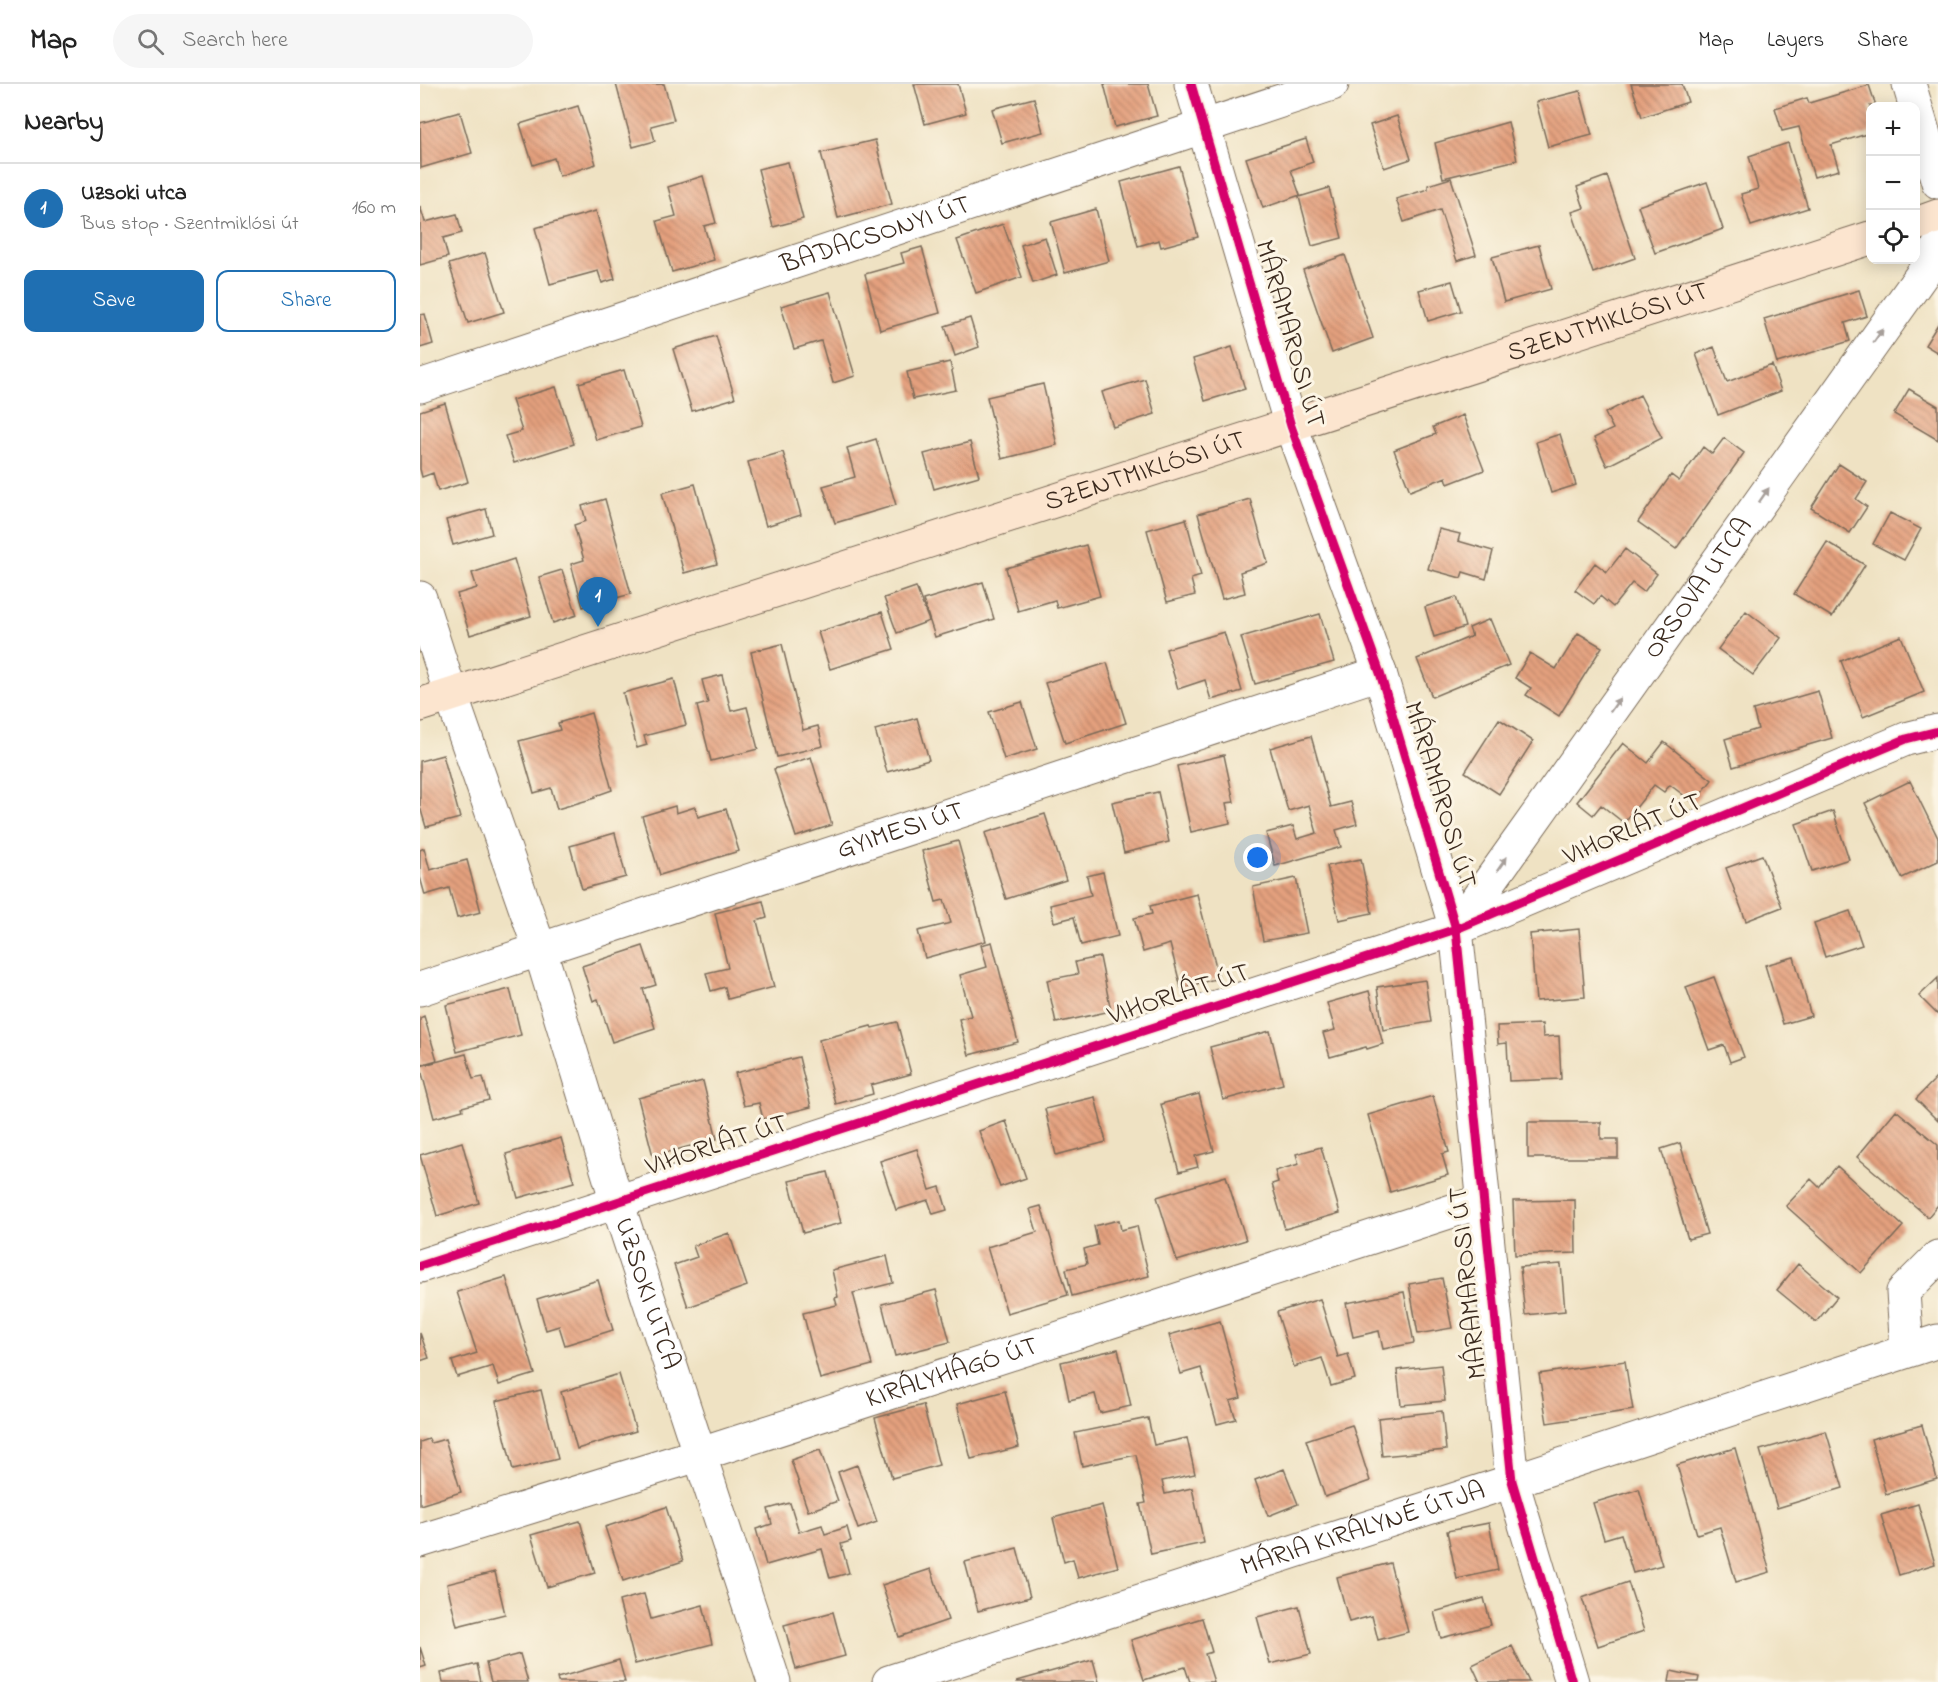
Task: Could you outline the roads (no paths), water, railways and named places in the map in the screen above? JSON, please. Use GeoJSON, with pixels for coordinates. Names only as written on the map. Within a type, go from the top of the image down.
{"type":"FeatureCollection","features":[{"type":"Feature","properties":{"kind":"street","name":"MÁRAMAROSI ÚT"},"geometry":{"type":"LineString","coordinates":[[1191,84],[1291,426],[1380,673],[1456,929],[1512,1481],[1572,1682]]}},
{"type":"Feature","properties":{"kind":"street","name":"BADACSONYI ÚT"},"geometry":{"type":"LineString","coordinates":[[420,386],[1332,84]]}},
{"type":"Feature","properties":{"kind":"street"},"geometry":{"type":"LineString","coordinates":[[1909,84],[1938,182]]}},
{"type":"Feature","properties":{"kind":"street"},"geometry":{"type":"LineString","coordinates":[[1920,223],[1938,216]]}},
{"type":"Feature","properties":{"kind":"street","name":"SZENTMIKLÓSI ÚT"},"geometry":{"type":"LineString","coordinates":[[420,705],[1866,239]]}},
{"type":"Feature","properties":{"kind":"street","name":"ORSOVA UTCA"},"geometry":{"type":"LineString","coordinates":[[1456,929],[1936,255],[1938,247]]}},
{"type":"Feature","properties":{"kind":"street","name":"UZSOKI UTCA"},"geometry":{"type":"LineString","coordinates":[[420,598],[451,695],[540,950],[617,1202],[774,1682]]}},
{"type":"Feature","properties":{"kind":"street","name":"GYIMESI ÚT"},"geometry":{"type":"LineString","coordinates":[[420,989],[1380,673]]}},
{"type":"Feature","properties":{"kind":"street","name":"VIHORLÁT ÚT"},"geometry":{"type":"LineString","coordinates":[[420,1266],[1456,929],[1906,739],[1938,731]]}},
{"type":"Feature","properties":{"kind":"street","name":"KIRÁLYHÁGÓ ÚT"},"geometry":{"type":"LineString","coordinates":[[420,1541],[701,1454],[1483,1201]]}},
{"type":"Feature","properties":{"kind":"street"},"geometry":{"type":"LineString","coordinates":[[1907,1350],[1903,1292],[1938,1257]]}},
{"type":"Feature","properties":{"kind":"street","name":"MÁRIA KIRÁLYNÉ ÚTJA"},"geometry":{"type":"LineString","coordinates":[[889,1682],[1938,1341]]}},
{"type":"Feature","properties":{"kind":"place","name":"Uzsoki utca"},"geometry":{"type":"Point","coordinates":[598,627]}}]}
